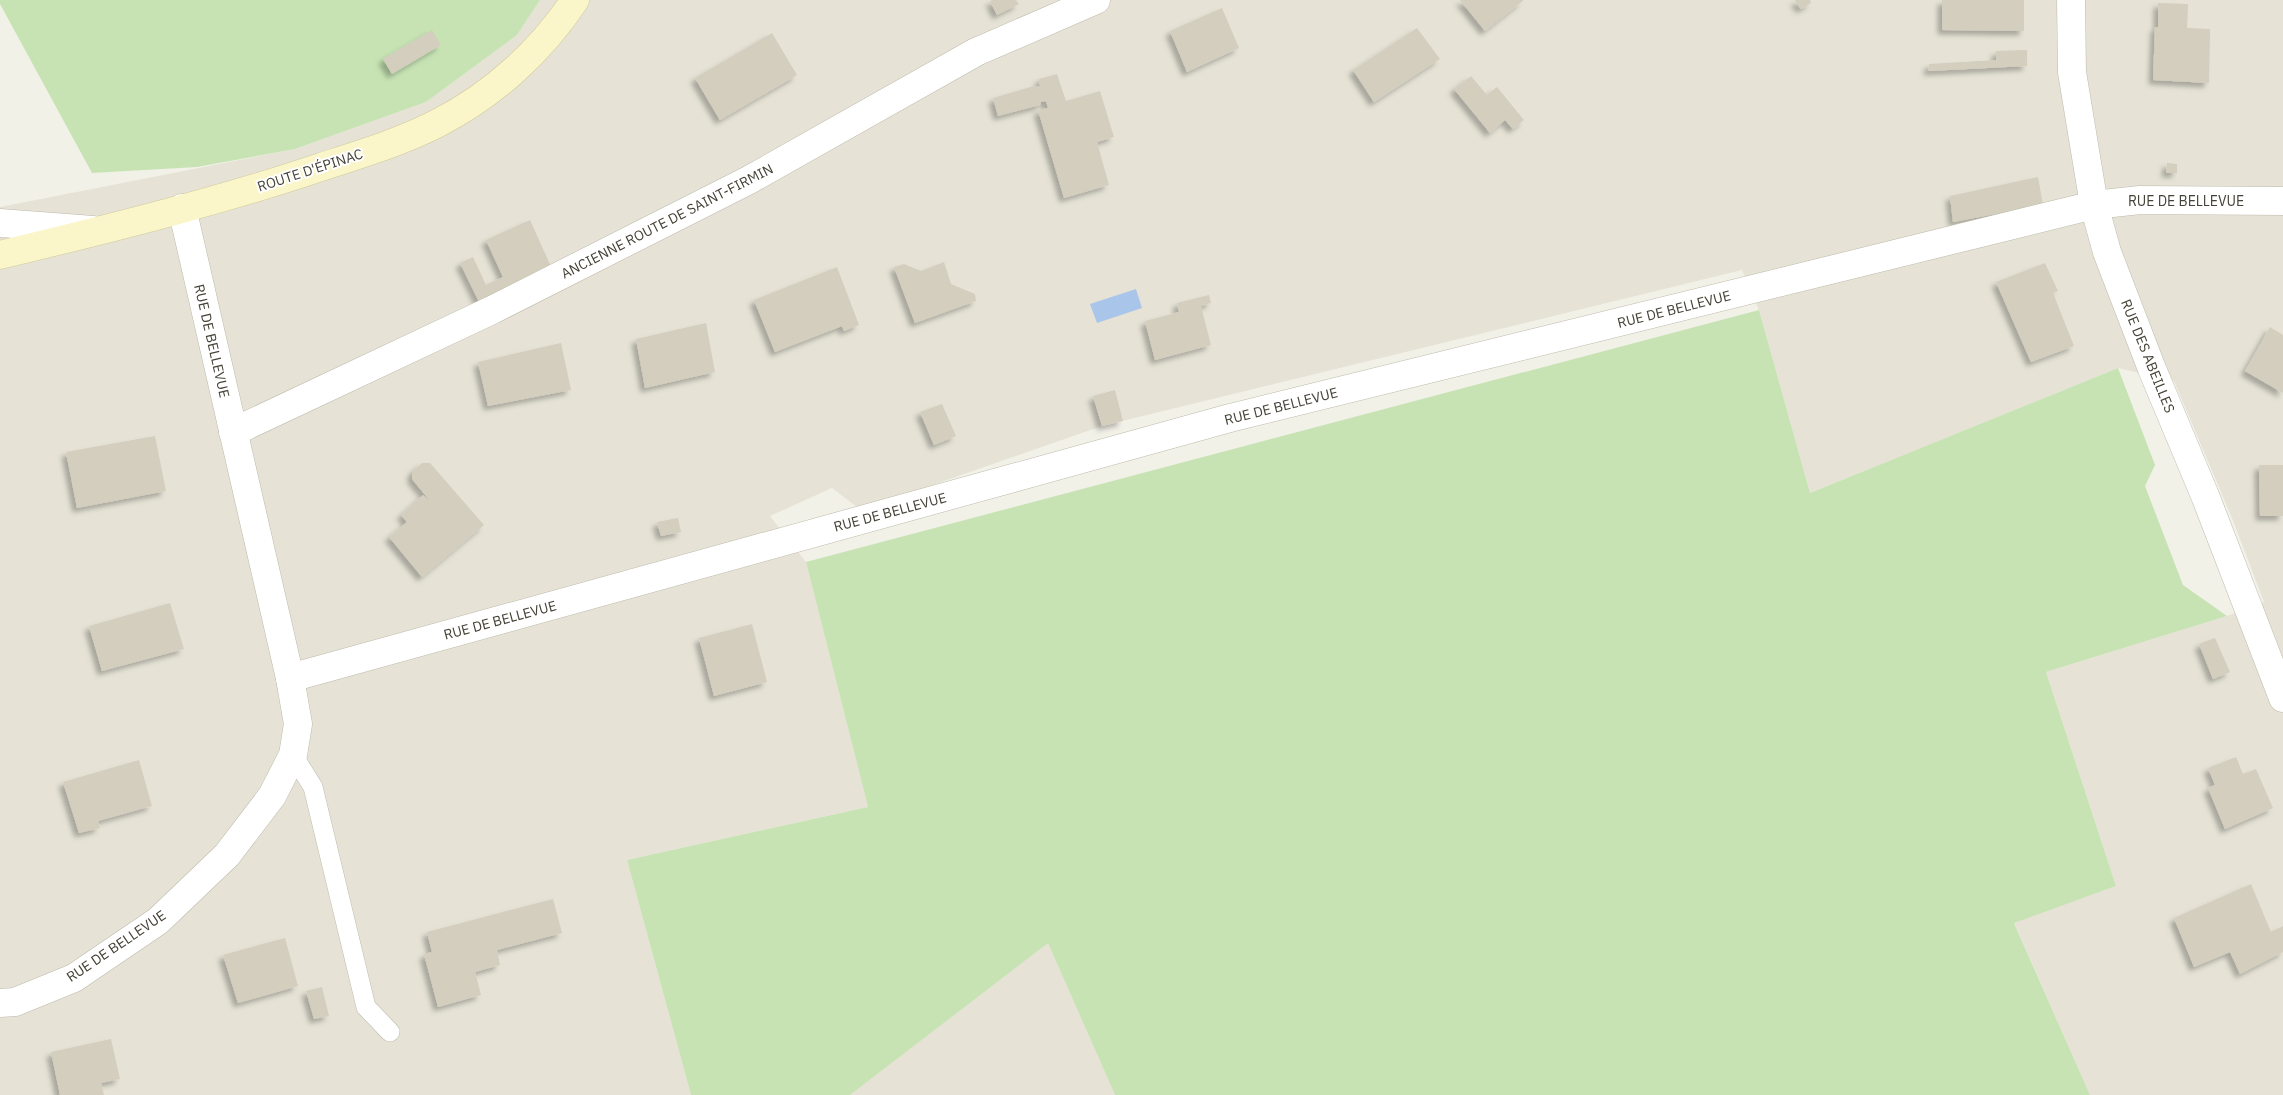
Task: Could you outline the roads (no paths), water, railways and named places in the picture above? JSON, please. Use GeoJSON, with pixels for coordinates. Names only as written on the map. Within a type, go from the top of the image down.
{"type":"FeatureCollection","features":[{"type":"Feature","properties":{"kind":"main road","name":"ROUTE D'ÉPINAC"},"geometry":{"type":"LineString","coordinates":[[0,255],[279,181],[382,146],[439,123],[494,88],[540,46],[575,0]]}},
{"type":"Feature","properties":{"kind":"street","name":"ANCIENNE ROUTE DE SAINT-FIRMIN"},"geometry":{"type":"LineString","coordinates":[[233,432],[492,310],[749,180],[976,52],[1096,0]]}},
{"type":"Feature","properties":{"kind":"street","name":"RUE DES ABEILLES"},"geometry":{"type":"LineString","coordinates":[[2071,0],[2072,72],[2094,205],[2107,252],[2152,369],[2206,498],[2283,698]]}},
{"type":"Feature","properties":{"kind":"street","name":"RUE DE BELLEVUE"},"geometry":{"type":"LineString","coordinates":[[290,678],[1230,418],[2094,205],[2140,200],[2283,201]]}},
{"type":"Feature","properties":{"kind":"street","name":"RUE DE BELLEVUE"},"geometry":{"type":"LineString","coordinates":[[0,1003],[15,1002],[74,978],[158,921],[227,855],[272,796],[293,755],[298,724],[290,678],[182,208]]}},
{"type":"Feature","properties":{"kind":"street"},"geometry":{"type":"LineString","coordinates":[[0,223],[95,230]]}},
{"type":"Feature","properties":{"kind":"lane"},"geometry":{"type":"LineString","coordinates":[[293,755],[314,787],[366,1007],[390,1032]]}},
{"type":"Feature","properties":{"kind":"water"},"geometry":{"type":"Polygon","coordinates":[[[1136,289],[1142,308],[1097,323],[1090,304],[1136,289]]]}}]}
